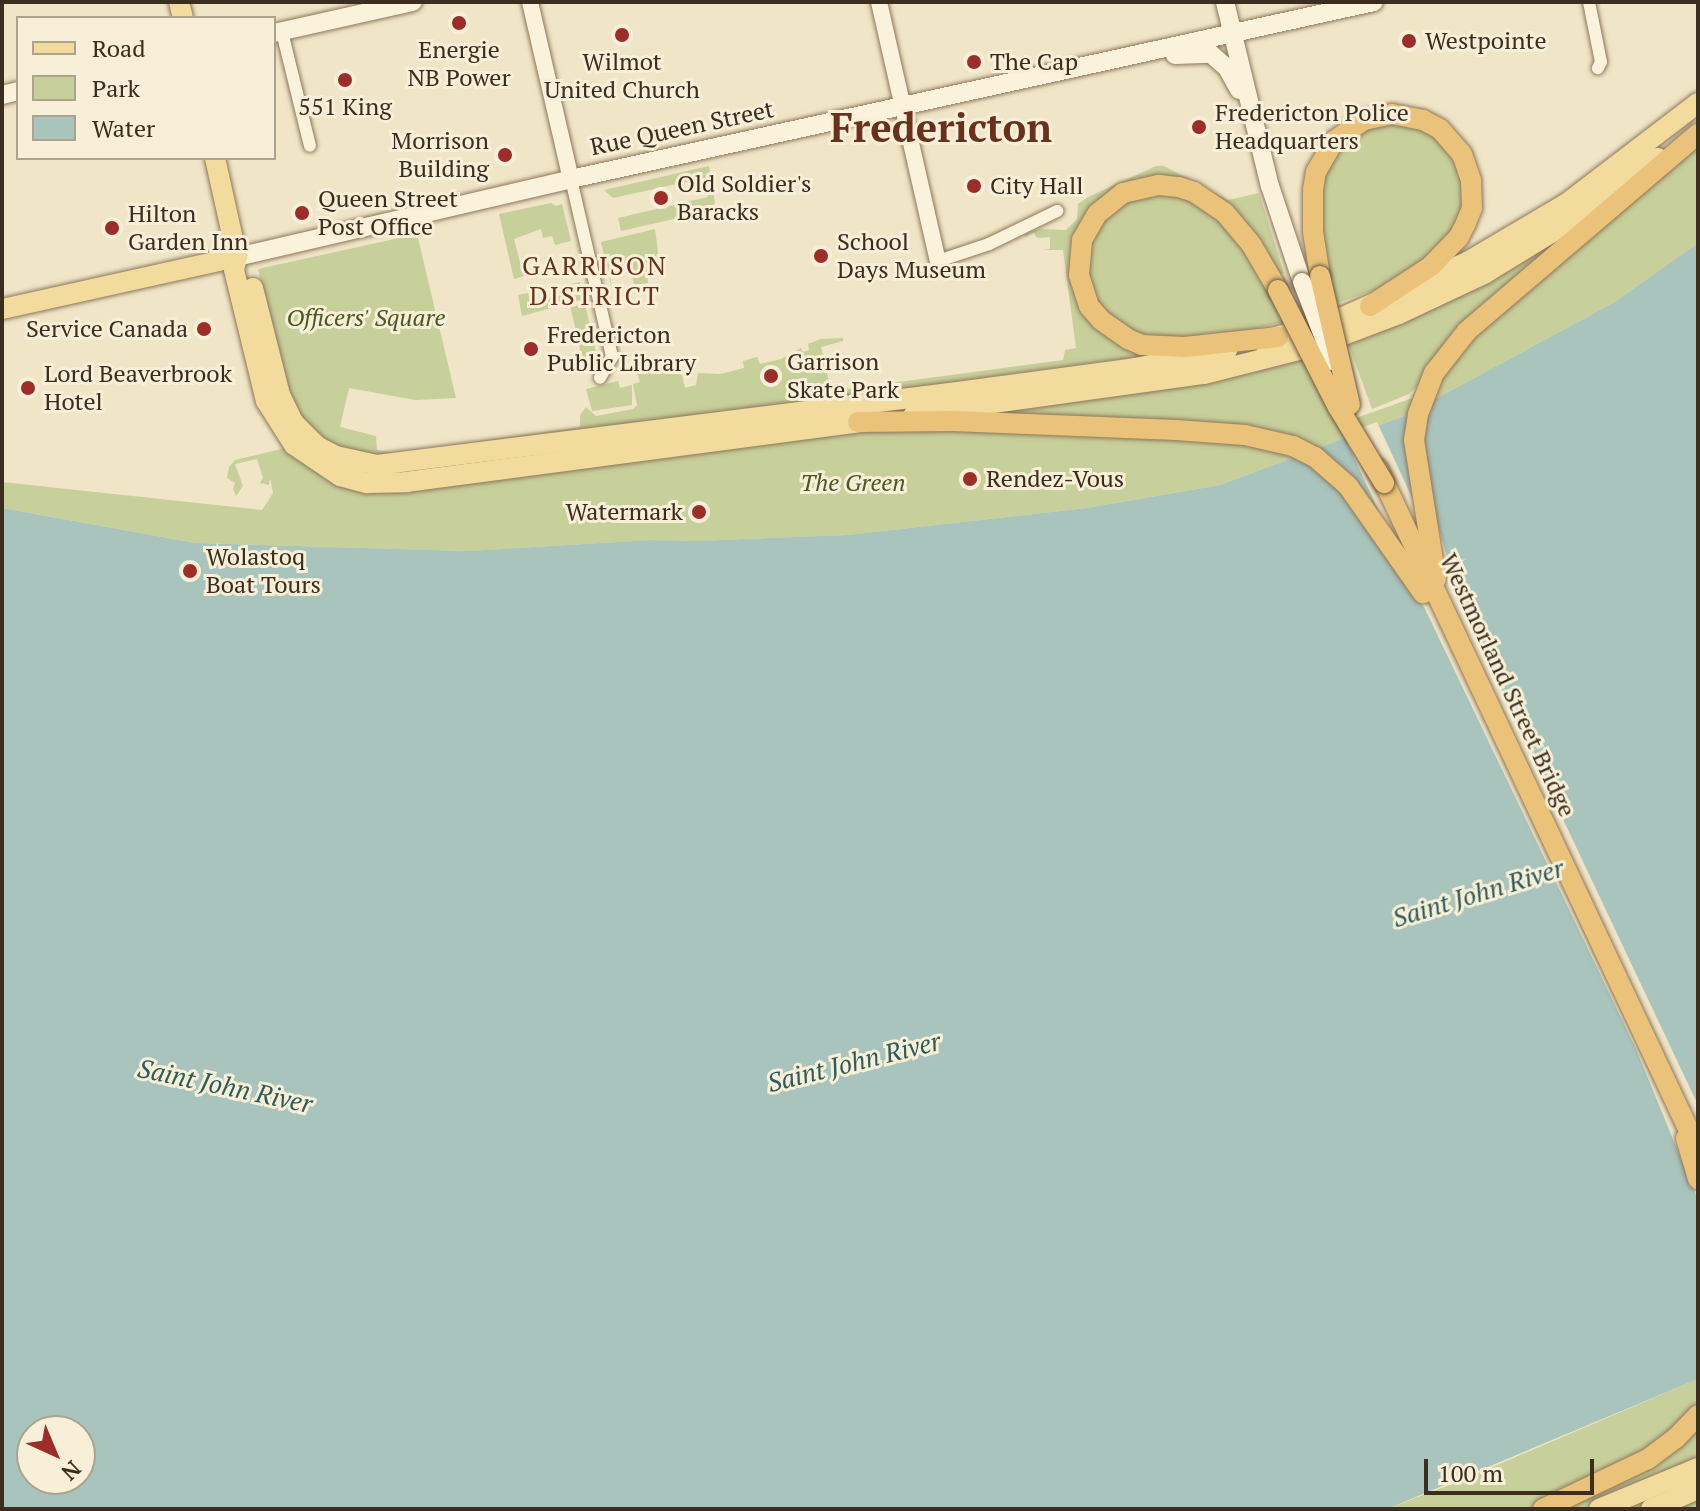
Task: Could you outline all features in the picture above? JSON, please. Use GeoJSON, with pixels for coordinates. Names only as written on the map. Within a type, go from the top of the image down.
{"type":"FeatureCollection","features":[{"type":"Feature","properties":{"kind":"highway","name":"Westmorland Street Bridge"},"geometry":{"type":"LineString","coordinates":[[1370,306],[1431,266],[1459,237],[1472,208],[1471,180],[1462,154],[1440,129],[1423,120],[1392,114],[1364,120],[1334,141],[1316,172],[1311,279],[1350,405],[1384,483],[1698,1150]]}},
{"type":"Feature","properties":{"kind":"highway"},"geometry":{"type":"LineString","coordinates":[[1439,599],[1416,467],[1418,414],[1426,390],[1450,349],[1698,134]]}},
{"type":"Feature","properties":{"kind":"highway"},"geometry":{"type":"LineString","coordinates":[[1278,337],[1185,347],[1142,345],[1116,332],[1089,306],[1079,275],[1079,257],[1087,227],[1116,198],[1139,187],[1179,187],[1194,192],[1225,213],[1251,244],[1338,407],[1384,483]]}},
{"type":"Feature","properties":{"kind":"highway"},"geometry":{"type":"LineString","coordinates":[[858,422],[953,421],[1176,430],[1270,439],[1315,457],[1348,486],[1406,563],[1427,600],[1452,628]]}},
{"type":"Feature","properties":{"kind":"highway"},"geometry":{"type":"LineString","coordinates":[[1672,1096],[1698,1134]]}},
{"type":"Feature","properties":{"kind":"highway"},"geometry":{"type":"LineString","coordinates":[[1672,1096],[1698,1179]]}},
{"type":"Feature","properties":{"kind":"highway"},"geometry":{"type":"LineString","coordinates":[[1543,1509],[1648,1459],[1675,1439],[1698,1415]]}},
{"type":"Feature","properties":{"kind":"main road"},"geometry":{"type":"LineString","coordinates":[[278,32],[413,2]]}},
{"type":"Feature","properties":{"kind":"main road"},"geometry":{"type":"LineString","coordinates":[[1225,2],[1270,186],[1311,279]]}},
{"type":"Feature","properties":{"kind":"main road","name":"Rue Queen Street"},"geometry":{"type":"LineString","coordinates":[[2,309],[571,179],[1374,2]]}},
{"type":"Feature","properties":{"kind":"main road"},"geometry":{"type":"LineString","coordinates":[[1141,52],[1170,56],[1211,54],[1227,68],[1252,115]]}},
{"type":"Feature","properties":{"kind":"main road"},"geometry":{"type":"LineString","coordinates":[[237,257],[248,268],[280,395],[293,422],[317,446],[336,456],[377,465],[1135,368],[1278,337],[1370,306],[1467,262],[1540,221],[1698,103]]}},
{"type":"Feature","properties":{"kind":"main road"},"geometry":{"type":"LineString","coordinates":[[215,160],[237,257],[234,270],[262,388],[278,424],[294,445],[326,470],[367,483],[406,482],[1204,374],[1315,346],[1399,314],[1525,251],[1617,189],[1698,126]]}},
{"type":"Feature","properties":{"kind":"main road"},"geometry":{"type":"LineString","coordinates":[[189,268],[217,275],[239,289]]}},
{"type":"Feature","properties":{"kind":"main road"},"geometry":{"type":"LineString","coordinates":[[1599,1509],[1698,1468]]}},
{"type":"Feature","properties":{"kind":"main road"},"geometry":{"type":"LineString","coordinates":[[1651,1509],[1698,1489]]}},
{"type":"Feature","properties":{"kind":"street"},"geometry":{"type":"LineString","coordinates":[[530,2],[612,357],[600,378]]}},
{"type":"Feature","properties":{"kind":"street"},"geometry":{"type":"LineString","coordinates":[[879,2],[938,261],[989,244],[1057,211]]}},
{"type":"Feature","properties":{"kind":"street"},"geometry":{"type":"LineString","coordinates":[[1589,2],[1601,62],[1598,68]]}},
{"type":"Feature","properties":{"kind":"street"},"geometry":{"type":"LineString","coordinates":[[278,32],[310,146]]}},
{"type":"Feature","properties":{"kind":"green space"},"geometry":{"type":"Polygon","coordinates":[[[1395,120],[1428,129],[1459,162],[1466,200],[1445,246],[1389,285],[1337,303],[1323,263],[1321,176],[1332,156],[1358,130],[1395,120]]]}},
{"type":"Feature","properties":{"kind":"green space","name":"The Green"},"geometry":{"type":"Polygon","coordinates":[[[1698,144],[1698,243],[1613,303],[1404,416],[1220,485],[1086,508],[847,535],[652,540],[468,551],[196,543],[2,508],[2,482],[262,510],[273,493],[270,478],[269,485],[260,483],[263,478],[257,459],[235,464],[243,486],[236,496],[233,489],[235,483],[227,478],[229,467],[235,460],[285,448],[322,477],[337,482],[991,414],[1133,393],[1305,358],[1339,424],[1424,394],[1466,344],[1698,144]]]}},
{"type":"Feature","properties":{"kind":"green space"},"geometry":{"type":"Polygon","coordinates":[[[709,166],[715,203],[709,211],[621,231],[618,218],[708,197],[704,178],[613,198],[604,190],[709,166]]]}},
{"type":"Feature","properties":{"kind":"green space","name":"Officers' Square"},"geometry":{"type":"Polygon","coordinates":[[[1156,166],[1164,166],[1228,200],[1259,193],[1284,273],[1277,276],[1208,193],[1111,194],[1073,278],[1138,349],[1138,357],[388,458],[330,445],[301,419],[288,392],[258,269],[417,234],[456,398],[415,400],[349,388],[340,427],[376,436],[377,450],[394,453],[580,427],[580,415],[586,407],[596,416],[633,409],[637,405],[633,384],[640,382],[637,373],[668,365],[674,373],[682,375],[685,388],[696,385],[698,373],[721,374],[744,368],[743,361],[757,357],[760,364],[781,359],[801,348],[803,352],[809,350],[808,344],[821,339],[843,338],[843,341],[821,347],[829,382],[824,392],[1063,360],[1065,350],[1076,348],[1063,250],[1043,250],[1050,249],[1050,237],[1037,238],[1034,233],[1025,237],[1024,234],[1039,229],[1066,230],[1077,219],[1078,204],[1156,166]]]}},
{"type":"Feature","properties":{"kind":"green space"},"geometry":{"type":"Polygon","coordinates":[[[1167,191],[1206,206],[1241,241],[1286,321],[1211,340],[1143,338],[1097,306],[1085,271],[1095,226],[1117,203],[1167,191]]]}},
{"type":"Feature","properties":{"kind":"green space"},"geometry":{"type":"Polygon","coordinates":[[[551,203],[556,206],[562,204],[571,241],[555,245],[552,236],[543,238],[541,229],[514,239],[523,274],[532,274],[514,279],[499,214],[551,203]]]}},
{"type":"Feature","properties":{"kind":"green space"},"geometry":{"type":"Polygon","coordinates":[[[1578,227],[1409,394],[1372,409],[1348,343],[1578,227]]]}},
{"type":"Feature","properties":{"kind":"green space"},"geometry":{"type":"Polygon","coordinates":[[[655,229],[659,259],[665,271],[647,274],[648,283],[634,285],[629,262],[609,266],[612,290],[601,242],[655,229]]]}},
{"type":"Feature","properties":{"kind":"green space"},"geometry":{"type":"Polygon","coordinates":[[[580,282],[584,299],[522,316],[518,295],[528,293],[531,303],[570,293],[568,285],[580,282]]]}},
{"type":"Feature","properties":{"kind":"green space"},"geometry":{"type":"Polygon","coordinates":[[[585,304],[599,363],[584,367],[570,307],[585,304]]]}},
{"type":"Feature","properties":{"kind":"green space"},"geometry":{"type":"Polygon","coordinates":[[[618,381],[620,388],[632,385],[632,405],[592,411],[586,389],[618,381]]]}},
{"type":"Feature","properties":{"kind":"green space"},"geometry":{"type":"Polygon","coordinates":[[[1698,1379],[1698,1509],[1387,1509],[1462,1480],[1698,1379]]]}},
{"type":"Feature","properties":{"kind":"water","name":"Saint John River"},"geometry":{"type":"Polygon","coordinates":[[[1698,243],[1698,1379],[1387,1509],[2,1509],[2,508],[196,543],[468,551],[652,540],[847,535],[1086,508],[1220,485],[1404,416],[1613,303],[1698,243]]]}},
{"type":"Feature","properties":{"kind":"pier"},"geometry":{"type":"Polygon","coordinates":[[[1377,422],[1415,504],[1407,446],[1425,422],[1424,442],[1431,501],[1455,584],[1475,633],[1698,1105],[1698,1200],[1636,1049],[1425,609],[1343,488],[1382,518],[1343,434],[1377,422]]]}},
{"type":"Feature","properties":{"kind":"place","name":"Energie NB Power"},"geometry":{"type":"Point","coordinates":[459,23]}},
{"type":"Feature","properties":{"kind":"place","name":"Wilmot United Church"},"geometry":{"type":"Point","coordinates":[622,35]}},
{"type":"Feature","properties":{"kind":"place","name":"Westpointe"},"geometry":{"type":"Point","coordinates":[1409,41]}},
{"type":"Feature","properties":{"kind":"place","name":"The Cap"},"geometry":{"type":"Point","coordinates":[974,62]}},
{"type":"Feature","properties":{"kind":"place","name":"551 King"},"geometry":{"type":"Point","coordinates":[345,80]}},
{"type":"Feature","properties":{"kind":"place","name":"Fredericton Police Headquarters"},"geometry":{"type":"Point","coordinates":[1199,127]}},
{"type":"Feature","properties":{"kind":"place","name":"Morrison Building"},"geometry":{"type":"Point","coordinates":[505,155]}},
{"type":"Feature","properties":{"kind":"place","name":"City Hall"},"geometry":{"type":"Point","coordinates":[974,186]}},
{"type":"Feature","properties":{"kind":"place","name":"Old Soldier's Baracks"},"geometry":{"type":"Point","coordinates":[661,198]}},
{"type":"Feature","properties":{"kind":"place","name":"Queen Street Post Office"},"geometry":{"type":"Point","coordinates":[302,213]}},
{"type":"Feature","properties":{"kind":"place","name":"Hilton Garden Inn"},"geometry":{"type":"Point","coordinates":[112,228]}},
{"type":"Feature","properties":{"kind":"place","name":"School Days Museum"},"geometry":{"type":"Point","coordinates":[821,256]}},
{"type":"Feature","properties":{"kind":"place","name":"Service Canada"},"geometry":{"type":"Point","coordinates":[204,329]}},
{"type":"Feature","properties":{"kind":"place","name":"Fredericton Public Library"},"geometry":{"type":"Point","coordinates":[531,349]}},
{"type":"Feature","properties":{"kind":"place","name":"Garrison Skate Park"},"geometry":{"type":"Point","coordinates":[771,376]}},
{"type":"Feature","properties":{"kind":"place","name":"Lord Beaverbrook Hotel"},"geometry":{"type":"Point","coordinates":[28,388]}},
{"type":"Feature","properties":{"kind":"place","name":"Rendez-Vous"},"geometry":{"type":"Point","coordinates":[970,479]}},
{"type":"Feature","properties":{"kind":"place","name":"Watermark"},"geometry":{"type":"Point","coordinates":[699,512]}},
{"type":"Feature","properties":{"kind":"place","name":"Wolastoq Boat Tours"},"geometry":{"type":"Point","coordinates":[190,571]}},
{"type":"Feature","properties":{"kind":"district","name":"Fredericton"},"geometry":{"type":"Point","coordinates":[941,127]}},
{"type":"Feature","properties":{"kind":"district","name":"GARRISON DISTRICT"},"geometry":{"type":"Point","coordinates":[595,281]}}]}
